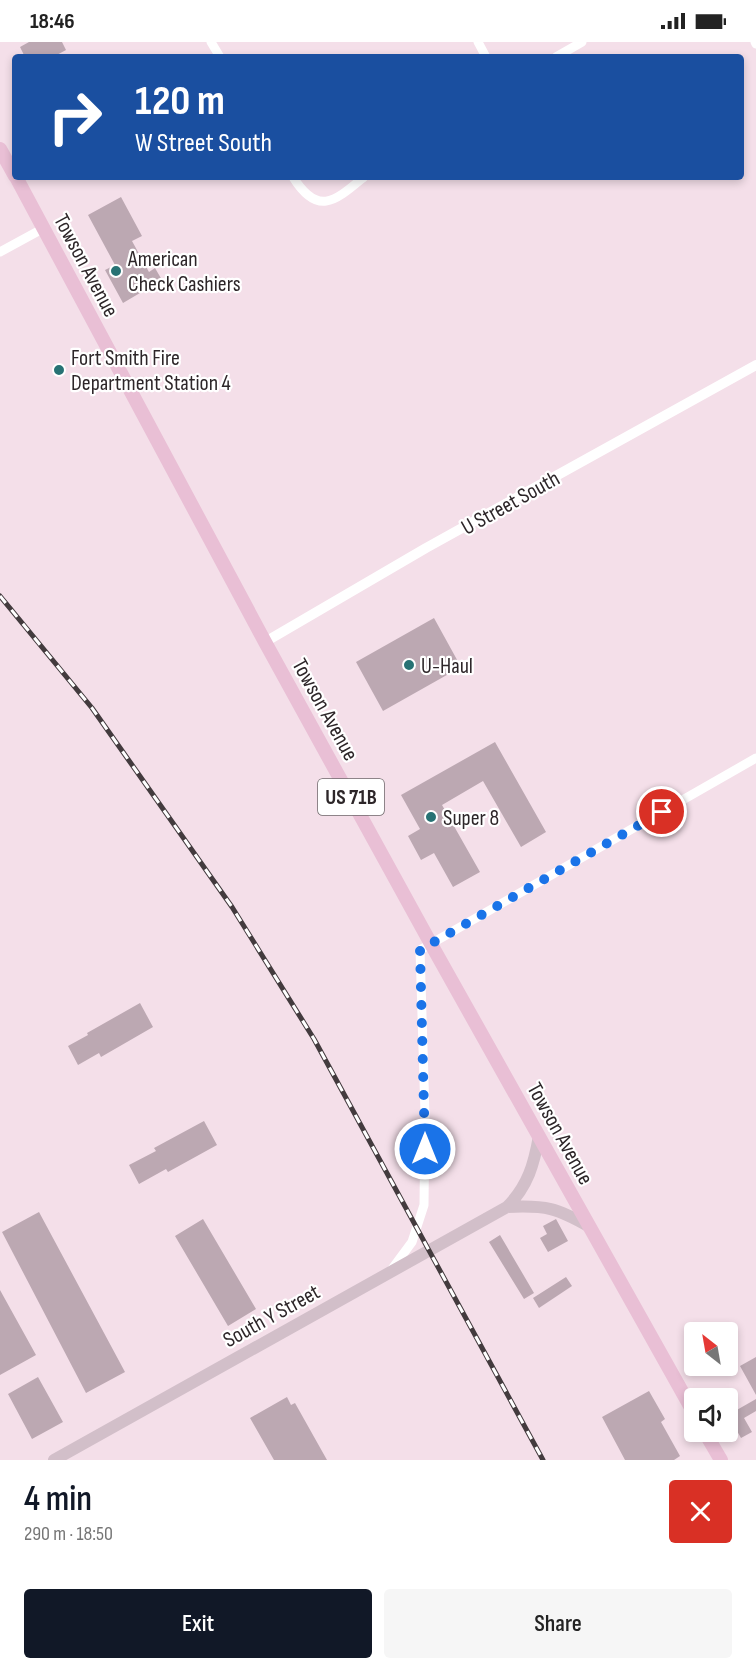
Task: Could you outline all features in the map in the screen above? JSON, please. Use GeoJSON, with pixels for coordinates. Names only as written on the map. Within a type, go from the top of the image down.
{"type":"FeatureCollection","features":[{"type":"Feature","properties":{"kind":"main road","name":"Towson Avenue"},"geometry":{"type":"LineString","coordinates":[[0,149],[12,171]]}},
{"type":"Feature","properties":{"kind":"main road","name":"Towson Avenue"},"geometry":{"type":"LineString","coordinates":[[17,180],[265,642],[684,1395]]}},
{"type":"Feature","properties":{"kind":"main road","name":"South Y Street"},"geometry":{"type":"LineString","coordinates":[[54,1460],[507,1207],[520,1194],[529,1177],[535,1162],[539,1136]]}},
{"type":"Feature","properties":{"kind":"main road","name":"South Y Street"},"geometry":{"type":"LineString","coordinates":[[507,1207],[544,1207],[561,1211],[590,1227]]}},
{"type":"Feature","properties":{"kind":"main road"},"geometry":{"type":"LineString","coordinates":[[710,1442],[721,1460]]}},
{"type":"Feature","properties":{"kind":"street"},"geometry":{"type":"LineString","coordinates":[[561,54],[582,42]]}},
{"type":"Feature","properties":{"kind":"street"},"geometry":{"type":"LineString","coordinates":[[296,180],[313,200],[327,203],[336,199],[360,180]]}},
{"type":"Feature","properties":{"kind":"street"},"geometry":{"type":"LineString","coordinates":[[0,252],[44,228]]}},
{"type":"Feature","properties":{"kind":"street","name":"U Street South"},"geometry":{"type":"LineString","coordinates":[[265,642],[436,543],[756,365]]}},
{"type":"Feature","properties":{"kind":"street"},"geometry":{"type":"LineString","coordinates":[[388,1273],[412,1242],[424,1204],[425,1113],[420,950],[756,758]]}},
{"type":"Feature","properties":{"kind":"building"},"geometry":{"type":"Polygon","coordinates":[[[29,42],[62,42],[66,50],[59,54],[24,54],[20,47],[29,42]]]}},
{"type":"Feature","properties":{"kind":"building"},"geometry":{"type":"Polygon","coordinates":[[[121,197],[142,236],[132,241],[149,272],[155,268],[162,280],[123,303],[105,270],[115,265],[88,215],[121,197]]]}},
{"type":"Feature","properties":{"kind":"building","name":"U-Haul"},"geometry":{"type":"Polygon","coordinates":[[[434,618],[461,667],[383,711],[356,662],[434,618]]]}},
{"type":"Feature","properties":{"kind":"building","name":"Super 8"},"geometry":{"type":"Polygon","coordinates":[[[495,742],[546,832],[521,847],[483,781],[442,805],[480,872],[453,887],[434,853],[421,860],[408,836],[420,829],[401,795],[495,742]]]}},
{"type":"Feature","properties":{"kind":"building"},"geometry":{"type":"Polygon","coordinates":[[[140,1003],[153,1027],[101,1057],[99,1053],[78,1065],[68,1046],[140,1003]]]}},
{"type":"Feature","properties":{"kind":"building"},"geometry":{"type":"Polygon","coordinates":[[[204,1121],[217,1145],[168,1172],[166,1169],[139,1184],[129,1165],[156,1151],[154,1148],[204,1121]]]}},
{"type":"Feature","properties":{"kind":"building"},"geometry":{"type":"Polygon","coordinates":[[[39,1212],[125,1372],[86,1393],[2,1232],[39,1212]]]}},
{"type":"Feature","properties":{"kind":"building"},"geometry":{"type":"Polygon","coordinates":[[[203,1219],[256,1309],[228,1326],[175,1236],[203,1219]]]}},
{"type":"Feature","properties":{"kind":"building"},"geometry":{"type":"Polygon","coordinates":[[[556,1219],[568,1241],[548,1252],[540,1238],[547,1234],[543,1226],[556,1219]]]}},
{"type":"Feature","properties":{"kind":"building"},"geometry":{"type":"Polygon","coordinates":[[[500,1235],[534,1293],[524,1299],[489,1242],[500,1235]]]}},
{"type":"Feature","properties":{"kind":"building"},"geometry":{"type":"Polygon","coordinates":[[[566,1277],[572,1286],[539,1308],[533,1298],[566,1277]]]}},
{"type":"Feature","properties":{"kind":"building"},"geometry":{"type":"Polygon","coordinates":[[[0,1290],[36,1355],[0,1375],[0,1290]]]}},
{"type":"Feature","properties":{"kind":"building"},"geometry":{"type":"Polygon","coordinates":[[[756,1357],[756,1395],[740,1366],[756,1357]]]}},
{"type":"Feature","properties":{"kind":"building"},"geometry":{"type":"Polygon","coordinates":[[[38,1377],[63,1422],[32,1439],[8,1394],[38,1377]]]}},
{"type":"Feature","properties":{"kind":"building"},"geometry":{"type":"Polygon","coordinates":[[[649,1391],[665,1419],[661,1422],[680,1456],[674,1460],[625,1460],[602,1417],[649,1391]]]}},
{"type":"Feature","properties":{"kind":"building"},"geometry":{"type":"Polygon","coordinates":[[[287,1397],[291,1405],[295,1403],[327,1460],[274,1460],[250,1418],[287,1397]]]}},
{"type":"Feature","properties":{"kind":"building"},"geometry":{"type":"Polygon","coordinates":[[[756,1399],[756,1411],[744,1418],[752,1432],[741,1438],[738,1433],[738,1409],[756,1399]]]}},
{"type":"Feature","properties":{"kind":"railway"},"geometry":{"type":"LineString","coordinates":[[0,596],[92,708],[232,907],[314,1039],[543,1460]]}},
{"type":"Feature","properties":{"kind":"place","name":"American Check Cashiers"},"geometry":{"type":"Point","coordinates":[116,271]}},
{"type":"Feature","properties":{"kind":"place","name":"Fort Smith Fire Department Station 4"},"geometry":{"type":"Point","coordinates":[59,370]}},
{"type":"Feature","properties":{"kind":"place","name":"U-Haul"},"geometry":{"type":"Point","coordinates":[409,665]}},
{"type":"Feature","properties":{"kind":"place","name":"Super 8"},"geometry":{"type":"Point","coordinates":[431,817]}},
{"type":"Feature","properties":{"kind":"route"},"geometry":{"type":"LineString","coordinates":[[425,1149],[420,950],[662,812]]}}]}
